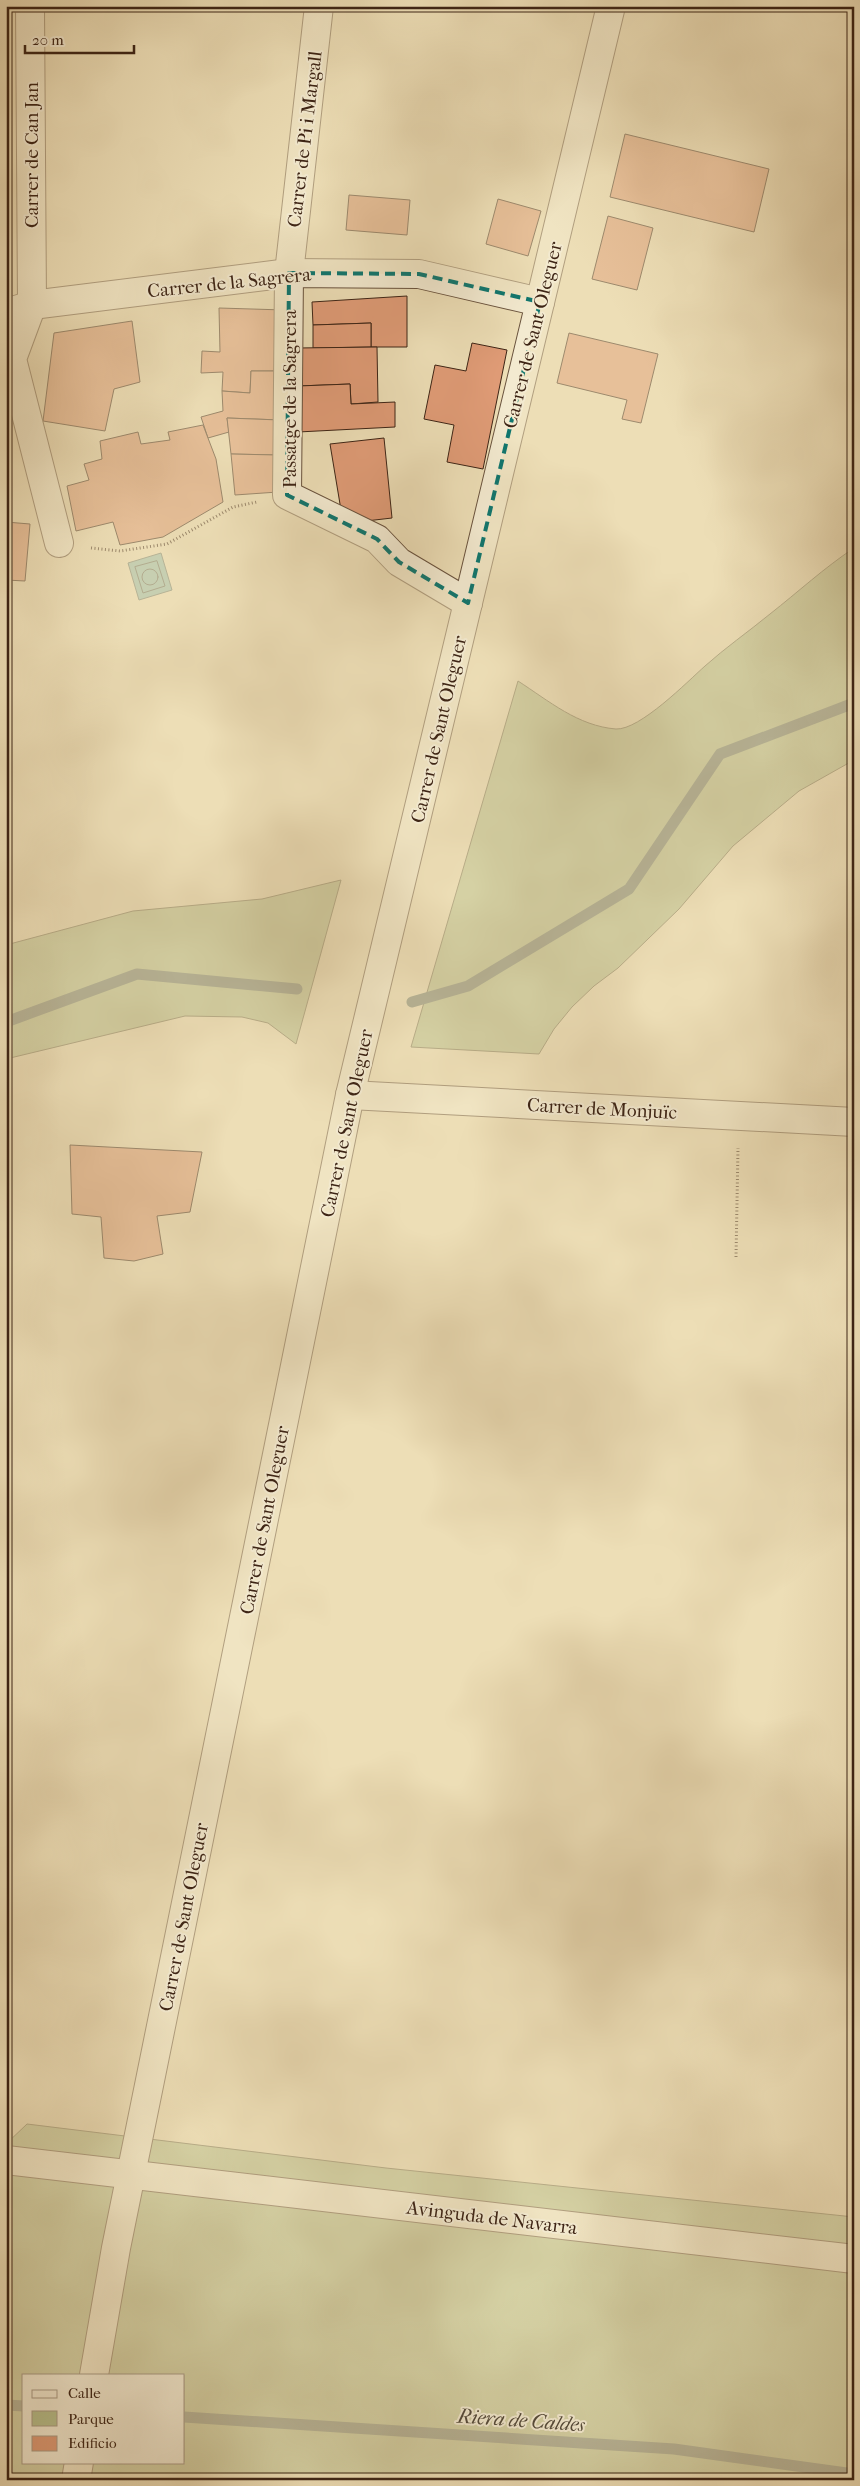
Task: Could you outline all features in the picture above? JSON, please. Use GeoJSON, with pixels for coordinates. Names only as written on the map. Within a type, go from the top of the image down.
{"type":"FeatureCollection","features":[{"type":"Feature","properties":{"kind":"street","name":"Carrer de Can Jan"},"geometry":{"type":"LineString","coordinates":[[30,6],[32,305]]}},
{"type":"Feature","properties":{"kind":"street","name":"Carrer de Pi i Margall"},"geometry":{"type":"LineString","coordinates":[[289,272],[320,6]]}},
{"type":"Feature","properties":{"kind":"street","name":"Carrer de Sant Oleguer"},"geometry":{"type":"LineString","coordinates":[[94,2374],[116,2248],[350,1094],[611,6]]}},
{"type":"Feature","properties":{"kind":"street","name":"Carrer de la Sagrera"},"geometry":{"type":"LineString","coordinates":[[6,313],[32,305],[289,272],[419,274],[540,302]]}},
{"type":"Feature","properties":{"kind":"street","name":"Passatge de la Sagrera"},"geometry":{"type":"LineString","coordinates":[[289,272],[287,495],[377,540],[399,562],[468,603]]}},
{"type":"Feature","properties":{"kind":"street"},"geometry":{"type":"LineString","coordinates":[[32,305],[12,359],[59,543]]}},
{"type":"Feature","properties":{"kind":"street","name":"Carrer de Monjuïc"},"geometry":{"type":"LineString","coordinates":[[350,1094],[854,1122]]}},
{"type":"Feature","properties":{"kind":"street","name":"Avinguda de Navarra"},"geometry":{"type":"LineString","coordinates":[[6,2160],[854,2259]]}},
{"type":"Feature","properties":{"kind":"street"},"geometry":{"type":"LineString","coordinates":[[76,2480],[79,2464]]}},
{"type":"Feature","properties":{"kind":"path"},"geometry":{"type":"LineString","coordinates":[[59,543],[120,551],[167,544],[233,508],[287,495]]}},
{"type":"Feature","properties":{"kind":"path"},"geometry":{"type":"LineString","coordinates":[[736,1256],[738,1115]]}},
{"type":"Feature","properties":{"kind":"highlighted area"},"geometry":{"type":"Polygon","coordinates":[[[289,273],[419,274],[540,302],[468,603],[399,562],[377,539],[287,495],[289,273]]]}},
{"type":"Feature","properties":{"kind":"green space"},"geometry":{"type":"Polygon","coordinates":[[[854,548],[854,760],[799,791],[733,846],[679,909],[618,968],[594,986],[572,1007],[554,1029],[539,1054],[411,1047],[518,681],[576,718],[602,727],[616,729],[626,727],[638,722],[663,704],[720,653],[854,548]]]}},
{"type":"Feature","properties":{"kind":"green space"},"geometry":{"type":"Polygon","coordinates":[[[341,880],[296,1044],[268,1023],[242,1017],[185,1016],[6,1059],[6,945],[133,911],[262,899],[341,880]]]}},
{"type":"Feature","properties":{"kind":"green space"},"geometry":{"type":"Polygon","coordinates":[[[27,2124],[386,2168],[854,2217],[854,2480],[6,2480],[6,2144],[27,2124]]]}},
{"type":"Feature","properties":{"kind":"water"},"geometry":{"type":"Polygon","coordinates":[[[161,553],[172,590],[139,600],[128,563],[161,553]]]}},
{"type":"Feature","properties":{"kind":"building"},"geometry":{"type":"Polygon","coordinates":[[[625,134],[769,169],[754,232],[610,197],[625,134]]]}},
{"type":"Feature","properties":{"kind":"building"},"geometry":{"type":"Polygon","coordinates":[[[349,195],[410,200],[407,235],[346,230],[349,195]]]}},
{"type":"Feature","properties":{"kind":"building"},"geometry":{"type":"Polygon","coordinates":[[[498,199],[541,211],[528,256],[486,244],[498,199]]]}},
{"type":"Feature","properties":{"kind":"building"},"geometry":{"type":"Polygon","coordinates":[[[608,216],[653,228],[637,290],[592,279],[608,216]]]}},
{"type":"Feature","properties":{"kind":"building"},"geometry":{"type":"Polygon","coordinates":[[[407,296],[407,347],[371,347],[371,323],[313,325],[312,302],[407,296]]]}},
{"type":"Feature","properties":{"kind":"building"},"geometry":{"type":"Polygon","coordinates":[[[219,308],[284,310],[284,371],[251,371],[250,393],[222,391],[223,372],[201,373],[202,351],[220,352],[219,308]]]}},
{"type":"Feature","properties":{"kind":"building"},"geometry":{"type":"Polygon","coordinates":[[[132,321],[140,382],[114,389],[105,431],[43,421],[54,333],[132,321]]]}},
{"type":"Feature","properties":{"kind":"building"},"geometry":{"type":"Polygon","coordinates":[[[371,323],[371,347],[313,348],[313,325],[371,323]]]}},
{"type":"Feature","properties":{"kind":"building"},"geometry":{"type":"Polygon","coordinates":[[[569,333],[658,354],[641,423],[622,419],[627,400],[557,383],[569,333]]]}},
{"type":"Feature","properties":{"kind":"building"},"geometry":{"type":"Polygon","coordinates":[[[472,343],[507,350],[483,469],[447,462],[454,425],[424,419],[435,365],[466,371],[472,343]]]}},
{"type":"Feature","properties":{"kind":"building"},"geometry":{"type":"Polygon","coordinates":[[[377,347],[378,402],[351,404],[350,384],[298,386],[297,348],[377,347]]]}},
{"type":"Feature","properties":{"kind":"building"},"geometry":{"type":"Polygon","coordinates":[[[251,371],[284,371],[280,420],[227,418],[229,432],[208,438],[201,417],[223,411],[222,391],[250,393],[251,371]]]}},
{"type":"Feature","properties":{"kind":"building"},"geometry":{"type":"Polygon","coordinates":[[[350,384],[351,404],[395,402],[395,427],[298,432],[298,386],[350,384]]]}},
{"type":"Feature","properties":{"kind":"building"},"geometry":{"type":"Polygon","coordinates":[[[227,418],[280,420],[277,455],[231,454],[227,418]]]}},
{"type":"Feature","properties":{"kind":"building"},"geometry":{"type":"Polygon","coordinates":[[[203,425],[216,459],[223,502],[163,537],[120,545],[113,522],[76,531],[67,486],[89,480],[84,464],[102,459],[100,441],[138,432],[141,444],[170,440],[168,432],[203,425]]]}},
{"type":"Feature","properties":{"kind":"building"},"geometry":{"type":"Polygon","coordinates":[[[384,438],[392,518],[366,521],[341,510],[330,444],[384,438]]]}},
{"type":"Feature","properties":{"kind":"building"},"geometry":{"type":"Polygon","coordinates":[[[231,454],[277,455],[278,492],[235,495],[231,454]]]}},
{"type":"Feature","properties":{"kind":"building"},"geometry":{"type":"Polygon","coordinates":[[[6,522],[30,524],[25,581],[6,580],[6,522]]]}},
{"type":"Feature","properties":{"kind":"building"},"geometry":{"type":"Polygon","coordinates":[[[70,1145],[202,1152],[190,1212],[157,1216],[163,1254],[134,1261],[104,1258],[101,1217],[72,1214],[70,1145]]]}},
{"type":"Feature","properties":{"kind":"waterway"},"geometry":{"type":"LineString","coordinates":[[412,1002],[468,986],[629,889],[720,754],[854,703]]}},
{"type":"Feature","properties":{"kind":"waterway"},"geometry":{"type":"LineString","coordinates":[[6,1022],[137,974],[297,989]]}},
{"type":"Feature","properties":{"kind":"waterway","name":"Riera de Caldes"},"geometry":{"type":"LineString","coordinates":[[6,2405],[22,2406]]}},
{"type":"Feature","properties":{"kind":"waterway","name":"Riera de Caldes"},"geometry":{"type":"LineString","coordinates":[[185,2417],[674,2449],[854,2474]]}}]}
